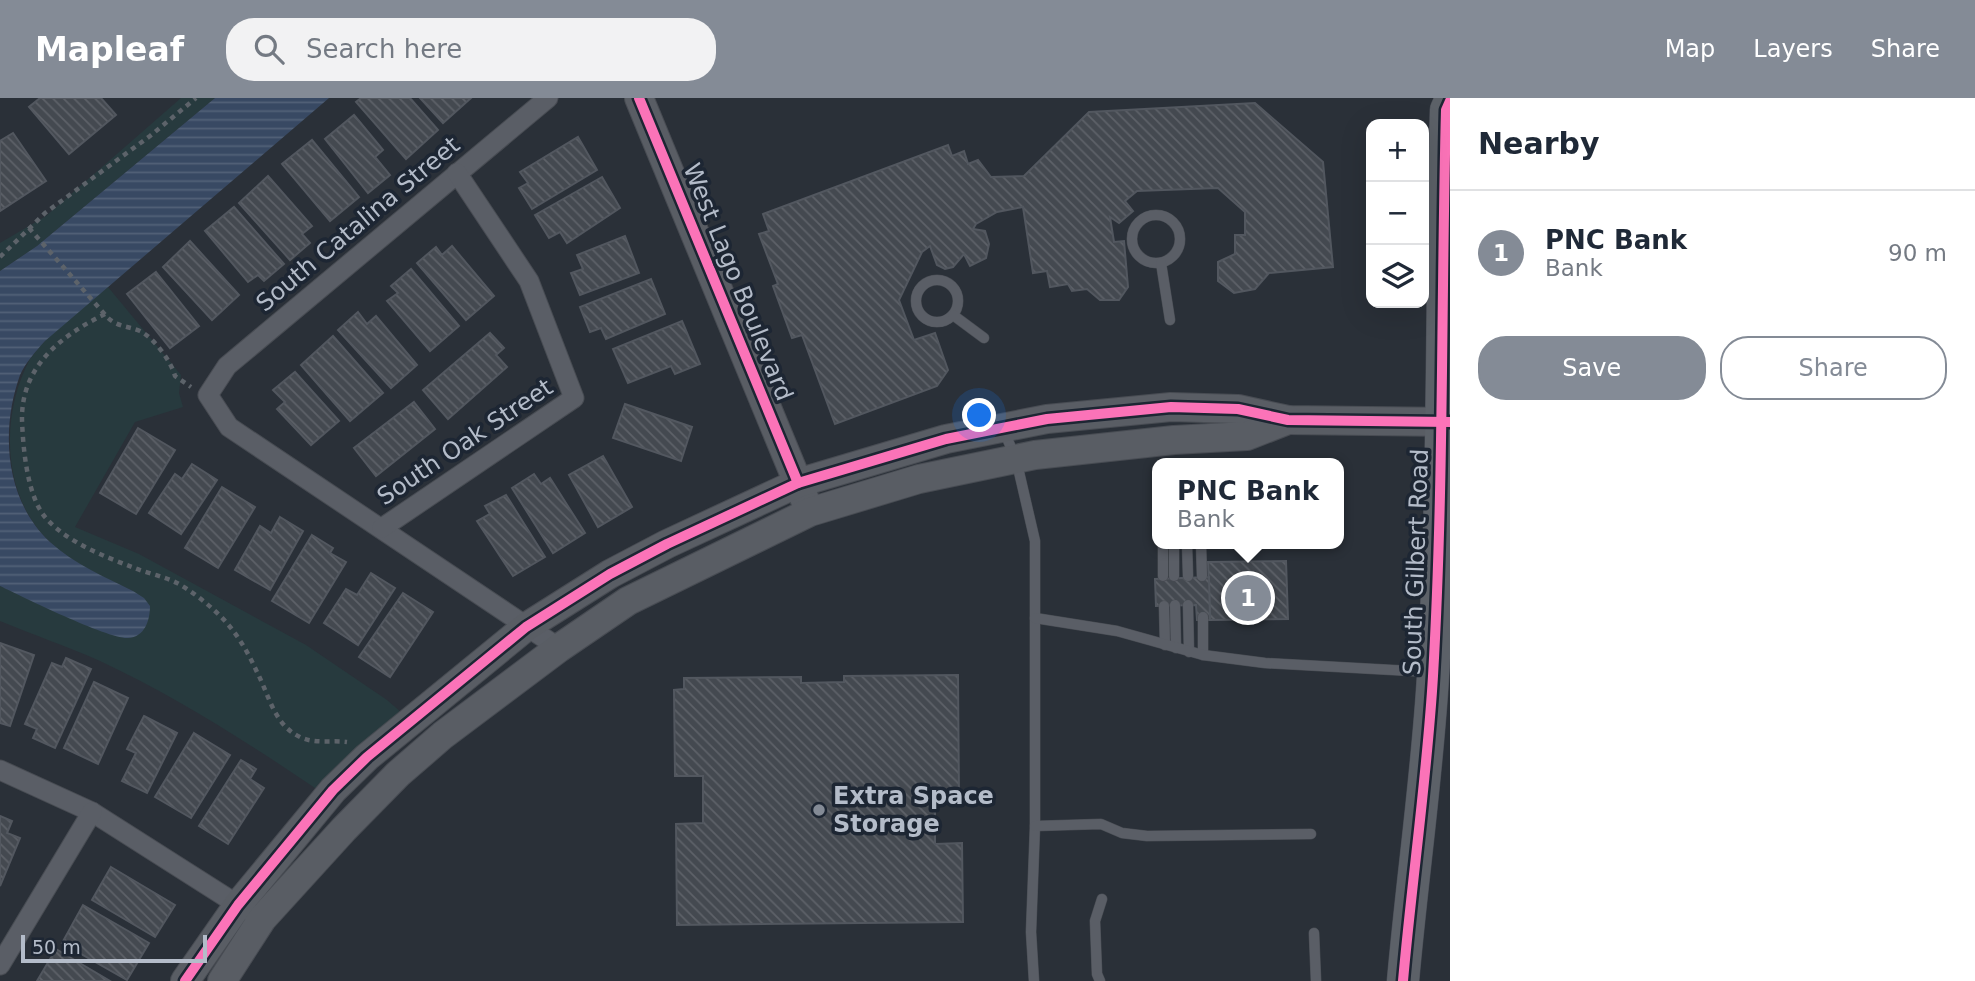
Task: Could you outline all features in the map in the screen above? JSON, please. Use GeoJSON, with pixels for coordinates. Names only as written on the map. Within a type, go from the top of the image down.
{"type":"FeatureCollection","features":[{"type":"Feature","properties":{"kind":"main road","name":"South Gilbert Road"},"geometry":{"type":"LineString","coordinates":[[1403,981],[1426,778],[1433,675],[1446,422],[1444,175],[1446,110],[1450,101]]}},
{"type":"Feature","properties":{"kind":"main road"},"geometry":{"type":"LineString","coordinates":[[1433,675],[1447,725],[1450,747]]}},
{"type":"Feature","properties":{"kind":"street","name":"South Catalina Street"},"geometry":{"type":"LineString","coordinates":[[208,395],[227,366],[548,98]]}},
{"type":"Feature","properties":{"kind":"street","name":"West Lago Boulevard"},"geometry":{"type":"LineString","coordinates":[[639,98],[810,512]]}},
{"type":"Feature","properties":{"kind":"street","name":"South Oak Street"},"geometry":{"type":"LineString","coordinates":[[382,528],[574,398],[529,281],[457,173]]}},
{"type":"Feature","properties":{"kind":"street"},"geometry":{"type":"LineString","coordinates":[[208,395],[229,427],[559,648]]}},
{"type":"Feature","properties":{"kind":"street"},"geometry":{"type":"LineString","coordinates":[[184,981],[238,905],[334,790],[367,757],[526,627],[610,574],[797,483],[946,439],[1047,419],[1171,407],[1238,409],[1288,420],[1446,422]]}},
{"type":"Feature","properties":{"kind":"street"},"geometry":{"type":"LineString","coordinates":[[222,981],[262,919],[398,774],[443,735],[559,648],[628,601],[810,512],[919,479],[1016,459],[1174,440],[1247,436],[1288,420]]}},
{"type":"Feature","properties":{"kind":"street"},"geometry":{"type":"LineString","coordinates":[[0,769],[92,812],[262,919]]}},
{"type":"Feature","properties":{"kind":"street"},"geometry":{"type":"LineString","coordinates":[[0,965],[92,812]]}},
{"type":"Feature","properties":{"kind":"lane"},"geometry":{"type":"LineString","coordinates":[[1153,215],[1169,218],[1179,231],[1179,247],[1175,254],[1161,263],[1145,261],[1139,257],[1132,243],[1132,235],[1139,221],[1153,215]]}},
{"type":"Feature","properties":{"kind":"lane"},"geometry":{"type":"LineString","coordinates":[[1161,263],[1170,320]]}},
{"type":"Feature","properties":{"kind":"lane"},"geometry":{"type":"LineString","coordinates":[[930,281],[944,281],[949,284],[954,289],[958,302],[953,315],[940,322],[926,319],[915,301],[920,288],[930,281]]}},
{"type":"Feature","properties":{"kind":"lane"},"geometry":{"type":"LineString","coordinates":[[953,315],[984,338]]}},
{"type":"Feature","properties":{"kind":"lane"},"geometry":{"type":"LineString","coordinates":[[1003,429],[1016,459],[1035,541],[1035,826],[1031,932],[1034,981]]}},
{"type":"Feature","properties":{"kind":"lane"},"geometry":{"type":"LineString","coordinates":[[1164,549],[1169,576],[1173,549]]}},
{"type":"Feature","properties":{"kind":"lane"},"geometry":{"type":"LineString","coordinates":[[1187,549],[1188,576]]}},
{"type":"Feature","properties":{"kind":"lane"},"geometry":{"type":"LineString","coordinates":[[1200,549],[1202,576]]}},
{"type":"Feature","properties":{"kind":"lane"},"geometry":{"type":"LineString","coordinates":[[1188,605],[1189,652]]}},
{"type":"Feature","properties":{"kind":"lane"},"geometry":{"type":"LineString","coordinates":[[1170,606],[1170,646]]}},
{"type":"Feature","properties":{"kind":"lane"},"geometry":{"type":"LineString","coordinates":[[1203,617],[1203,655]]}},
{"type":"Feature","properties":{"kind":"lane"},"geometry":{"type":"LineString","coordinates":[[1035,618],[1117,631],[1203,655],[1265,663],[1433,675]]}},
{"type":"Feature","properties":{"kind":"lane"},"geometry":{"type":"LineString","coordinates":[[1035,826],[1101,824],[1122,833],[1147,835],[1311,834]]}},
{"type":"Feature","properties":{"kind":"lane"},"geometry":{"type":"LineString","coordinates":[[1100,981],[1097,974],[1096,921],[1102,899]]}},
{"type":"Feature","properties":{"kind":"lane"},"geometry":{"type":"LineString","coordinates":[[1314,933],[1316,981]]}},
{"type":"Feature","properties":{"kind":"path"},"geometry":{"type":"LineString","coordinates":[[0,257],[45,213],[184,111],[197,98]]}},
{"type":"Feature","properties":{"kind":"path"},"geometry":{"type":"LineString","coordinates":[[29,228],[102,312],[116,325],[139,331],[148,337],[172,366],[178,380],[208,395]]}},
{"type":"Feature","properties":{"kind":"path"},"geometry":{"type":"LineString","coordinates":[[102,312],[42,359],[29,378],[22,398],[26,467],[44,516],[60,531],[101,554],[177,583],[195,596],[229,625],[245,649],[274,711],[285,727],[301,738],[347,742],[367,757]]}},
{"type":"Feature","properties":{"kind":"green space"},"geometry":{"type":"Polygon","coordinates":[[[181,98],[215,98],[37,246],[0,271],[0,243],[46,216],[181,98]]]}},
{"type":"Feature","properties":{"kind":"green space"},"geometry":{"type":"Polygon","coordinates":[[[108,287],[181,375],[179,393],[183,407],[135,422],[75,527],[139,554],[306,645],[402,713],[321,792],[240,739],[129,675],[0,621],[0,586],[104,631],[127,638],[133,591],[80,564],[51,543],[22,503],[10,455],[14,405],[20,381],[30,359],[57,329],[108,287]]]}},
{"type":"Feature","properties":{"kind":"water"},"geometry":{"type":"Polygon","coordinates":[[[215,98],[329,98],[45,341],[22,370],[10,419],[9,441],[15,485],[35,525],[69,557],[133,591],[150,606],[148,622],[139,635],[118,637],[0,586],[0,271],[37,246],[215,98]]]}},
{"type":"Feature","properties":{"kind":"building"},"geometry":{"type":"Polygon","coordinates":[[[40,98],[101,98],[116,115],[69,154],[29,107],[40,98]]]}},
{"type":"Feature","properties":{"kind":"building"},"geometry":{"type":"Polygon","coordinates":[[[361,98],[410,98],[438,130],[406,159],[356,102],[361,98]]]}},
{"type":"Feature","properties":{"kind":"building"},"geometry":{"type":"Polygon","coordinates":[[[420,98],[471,98],[443,123],[420,98]]]}},
{"type":"Feature","properties":{"kind":"building"},"geometry":{"type":"Polygon","coordinates":[[[1255,103],[1323,162],[1333,267],[1269,273],[1255,289],[1234,293],[1218,281],[1218,262],[1235,254],[1235,235],[1245,235],[1245,212],[1218,188],[1137,191],[1125,201],[1133,211],[1119,223],[1110,217],[1114,242],[1124,241],[1128,287],[1119,300],[1100,300],[1087,289],[1072,291],[1068,284],[1050,287],[1047,271],[1033,273],[1023,207],[997,212],[976,224],[973,229],[985,231],[989,244],[986,258],[970,266],[964,254],[953,267],[945,269],[937,265],[930,246],[922,252],[899,300],[914,340],[935,333],[948,370],[937,386],[835,424],[802,335],[792,338],[773,286],[778,284],[759,234],[769,231],[763,214],[948,145],[952,156],[964,151],[968,164],[978,160],[991,177],[1024,176],[1089,112],[1255,103]]]}},
{"type":"Feature","properties":{"kind":"building"},"geometry":{"type":"Polygon","coordinates":[[[354,115],[383,150],[375,157],[390,175],[368,193],[325,139],[354,115]]]}},
{"type":"Feature","properties":{"kind":"building"},"geometry":{"type":"Polygon","coordinates":[[[13,133],[46,181],[0,211],[0,141],[13,133]]]}},
{"type":"Feature","properties":{"kind":"building"},"geometry":{"type":"Polygon","coordinates":[[[578,137],[597,170],[532,209],[519,188],[528,183],[520,172],[578,137]]]}},
{"type":"Feature","properties":{"kind":"building"},"geometry":{"type":"Polygon","coordinates":[[[312,140],[359,197],[330,221],[282,164],[312,140]]]}},
{"type":"Feature","properties":{"kind":"building"},"geometry":{"type":"Polygon","coordinates":[[[268,176],[312,226],[302,234],[310,243],[290,260],[239,203],[268,176]]]}},
{"type":"Feature","properties":{"kind":"building"},"geometry":{"type":"Polygon","coordinates":[[[602,177],[620,208],[567,243],[560,232],[549,238],[535,215],[602,177]]]}},
{"type":"Feature","properties":{"kind":"building"},"geometry":{"type":"Polygon","coordinates":[[[234,207],[284,264],[264,281],[258,275],[248,282],[205,231],[234,207]]]}},
{"type":"Feature","properties":{"kind":"building"},"geometry":{"type":"Polygon","coordinates":[[[625,236],[639,273],[580,295],[571,273],[583,269],[577,255],[625,236]]]}},
{"type":"Feature","properties":{"kind":"building"},"geometry":{"type":"Polygon","coordinates":[[[190,241],[239,295],[212,320],[163,267],[190,241]]]}},
{"type":"Feature","properties":{"kind":"building"},"geometry":{"type":"Polygon","coordinates":[[[452,246],[494,296],[466,320],[417,263],[436,247],[442,255],[452,246]]]}},
{"type":"Feature","properties":{"kind":"building"},"geometry":{"type":"Polygon","coordinates":[[[411,269],[459,326],[430,351],[387,301],[398,293],[391,286],[411,269]]]}},
{"type":"Feature","properties":{"kind":"building"},"geometry":{"type":"Polygon","coordinates":[[[156,272],[199,326],[170,348],[127,294],[156,272]]]}},
{"type":"Feature","properties":{"kind":"building"},"geometry":{"type":"Polygon","coordinates":[[[651,279],[665,314],[606,339],[601,328],[590,332],[580,307],[651,279]]]}},
{"type":"Feature","properties":{"kind":"building"},"geometry":{"type":"Polygon","coordinates":[[[358,312],[367,324],[376,316],[417,365],[391,388],[338,330],[358,312]]]}},
{"type":"Feature","properties":{"kind":"building"},"geometry":{"type":"Polygon","coordinates":[[[682,321],[700,364],[675,374],[671,366],[628,383],[613,349],[682,321]]]}},
{"type":"Feature","properties":{"kind":"building"},"geometry":{"type":"Polygon","coordinates":[[[490,333],[504,348],[496,355],[507,367],[448,419],[423,390],[490,333]]]}},
{"type":"Feature","properties":{"kind":"building"},"geometry":{"type":"Polygon","coordinates":[[[333,336],[383,393],[350,421],[301,365],[333,336]]]}},
{"type":"Feature","properties":{"kind":"building"},"geometry":{"type":"Polygon","coordinates":[[[295,372],[339,421],[311,445],[277,409],[285,402],[273,390],[295,372]]]}},
{"type":"Feature","properties":{"kind":"building"},"geometry":{"type":"Polygon","coordinates":[[[414,402],[435,429],[376,476],[354,448],[414,402]]]}},
{"type":"Feature","properties":{"kind":"building"},"geometry":{"type":"Polygon","coordinates":[[[625,404],[692,427],[681,461],[613,438],[625,404]]]}},
{"type":"Feature","properties":{"kind":"building"},"geometry":{"type":"Polygon","coordinates":[[[138,428],[175,450],[136,514],[100,493],[138,428]]]}},
{"type":"Feature","properties":{"kind":"building"},"geometry":{"type":"Polygon","coordinates":[[[603,456],[632,507],[598,527],[569,475],[603,456]]]}},
{"type":"Feature","properties":{"kind":"building"},"geometry":{"type":"Polygon","coordinates":[[[192,464],[217,480],[181,534],[149,513],[175,474],[182,479],[192,464]]]}},
{"type":"Feature","properties":{"kind":"building"},"geometry":{"type":"Polygon","coordinates":[[[534,474],[541,484],[550,478],[585,533],[553,553],[512,488],[534,474]]]}},
{"type":"Feature","properties":{"kind":"building"},"geometry":{"type":"Polygon","coordinates":[[[222,487],[255,507],[218,568],[185,548],[222,487]]]}},
{"type":"Feature","properties":{"kind":"building"},"geometry":{"type":"Polygon","coordinates":[[[506,495],[545,557],[513,576],[477,521],[490,514],[485,506],[506,495]]]}},
{"type":"Feature","properties":{"kind":"building"},"geometry":{"type":"Polygon","coordinates":[[[280,517],[303,531],[270,590],[235,570],[260,526],[271,533],[280,517]]]}},
{"type":"Feature","properties":{"kind":"building"},"geometry":{"type":"Polygon","coordinates":[[[312,535],[333,548],[330,553],[346,562],[309,623],[272,601],[312,535]]]}},
{"type":"Feature","properties":{"kind":"building"},"geometry":{"type":"Polygon","coordinates":[[[1286,561],[1288,619],[1210,620],[1208,562],[1286,561]]]}},
{"type":"Feature","properties":{"kind":"building"},"geometry":{"type":"Polygon","coordinates":[[[371,573],[395,588],[358,645],[324,623],[346,589],[357,595],[371,573]]]}},
{"type":"Feature","properties":{"kind":"building"},"geometry":{"type":"Polygon","coordinates":[[[1209,577],[1210,620],[1197,620],[1196,605],[1156,606],[1155,579],[1209,577]]]}},
{"type":"Feature","properties":{"kind":"building"},"geometry":{"type":"Polygon","coordinates":[[[403,593],[433,612],[390,677],[359,657],[403,593]]]}},
{"type":"Feature","properties":{"kind":"building"},"geometry":{"type":"Polygon","coordinates":[[[0,643],[34,655],[10,726],[0,723],[0,643]]]}},
{"type":"Feature","properties":{"kind":"building"},"geometry":{"type":"Polygon","coordinates":[[[66,658],[91,669],[55,748],[33,738],[37,729],[25,724],[52,663],[62,667],[66,658]]]}},
{"type":"Feature","properties":{"kind":"building","name":"Extra Space Storage"},"geometry":{"type":"Polygon","coordinates":[[[958,675],[959,798],[935,798],[935,844],[962,843],[963,922],[677,925],[676,824],[703,823],[703,776],[675,776],[674,690],[684,689],[684,678],[801,677],[801,683],[844,682],[844,676],[958,675]]]}},
{"type":"Feature","properties":{"kind":"building"},"geometry":{"type":"Polygon","coordinates":[[[94,682],[128,698],[98,764],[64,748],[94,682]]]}},
{"type":"Feature","properties":{"kind":"building"},"geometry":{"type":"Polygon","coordinates":[[[144,716],[177,733],[147,793],[122,781],[136,753],[127,749],[144,716]]]}},
{"type":"Feature","properties":{"kind":"building"},"geometry":{"type":"Polygon","coordinates":[[[194,733],[230,755],[191,818],[155,797],[194,733]]]}},
{"type":"Feature","properties":{"kind":"building"},"geometry":{"type":"Polygon","coordinates":[[[241,760],[256,769],[250,779],[264,788],[228,844],[199,826],[241,760]]]}},
{"type":"Feature","properties":{"kind":"building"},"geometry":{"type":"Polygon","coordinates":[[[0,816],[12,821],[7,833],[20,838],[0,886],[0,816]]]}},
{"type":"Feature","properties":{"kind":"building"},"geometry":{"type":"Polygon","coordinates":[[[111,867],[175,905],[155,937],[92,900],[111,867]]]}},
{"type":"Feature","properties":{"kind":"building"},"geometry":{"type":"Polygon","coordinates":[[[83,905],[149,943],[127,980],[62,943],[83,905]]]}},
{"type":"Feature","properties":{"kind":"building"},"geometry":{"type":"Polygon","coordinates":[[[56,949],[110,981],[37,981],[56,949]]]}},
{"type":"Feature","properties":{"kind":"cycle path"},"geometry":{"type":"LineString","coordinates":[[639,98],[798,483]]}},
{"type":"Feature","properties":{"kind":"cycle path"},"geometry":{"type":"LineString","coordinates":[[1403,981],[1427,752],[1437,605],[1446,110],[1450,101]]}},
{"type":"Feature","properties":{"kind":"cycle path"},"geometry":{"type":"LineString","coordinates":[[185,981],[238,905],[333,790],[367,757],[526,627],[610,574],[667,544],[798,483],[946,439],[1047,419],[1171,407],[1238,409],[1288,420],[1450,422]]}},
{"type":"Feature","properties":{"kind":"place","name":"PNC Bank"},"geometry":{"type":"Point","coordinates":[1248,598]}},
{"type":"Feature","properties":{"kind":"place","name":"Extra Space Storage"},"geometry":{"type":"Point","coordinates":[819,810]}}]}
